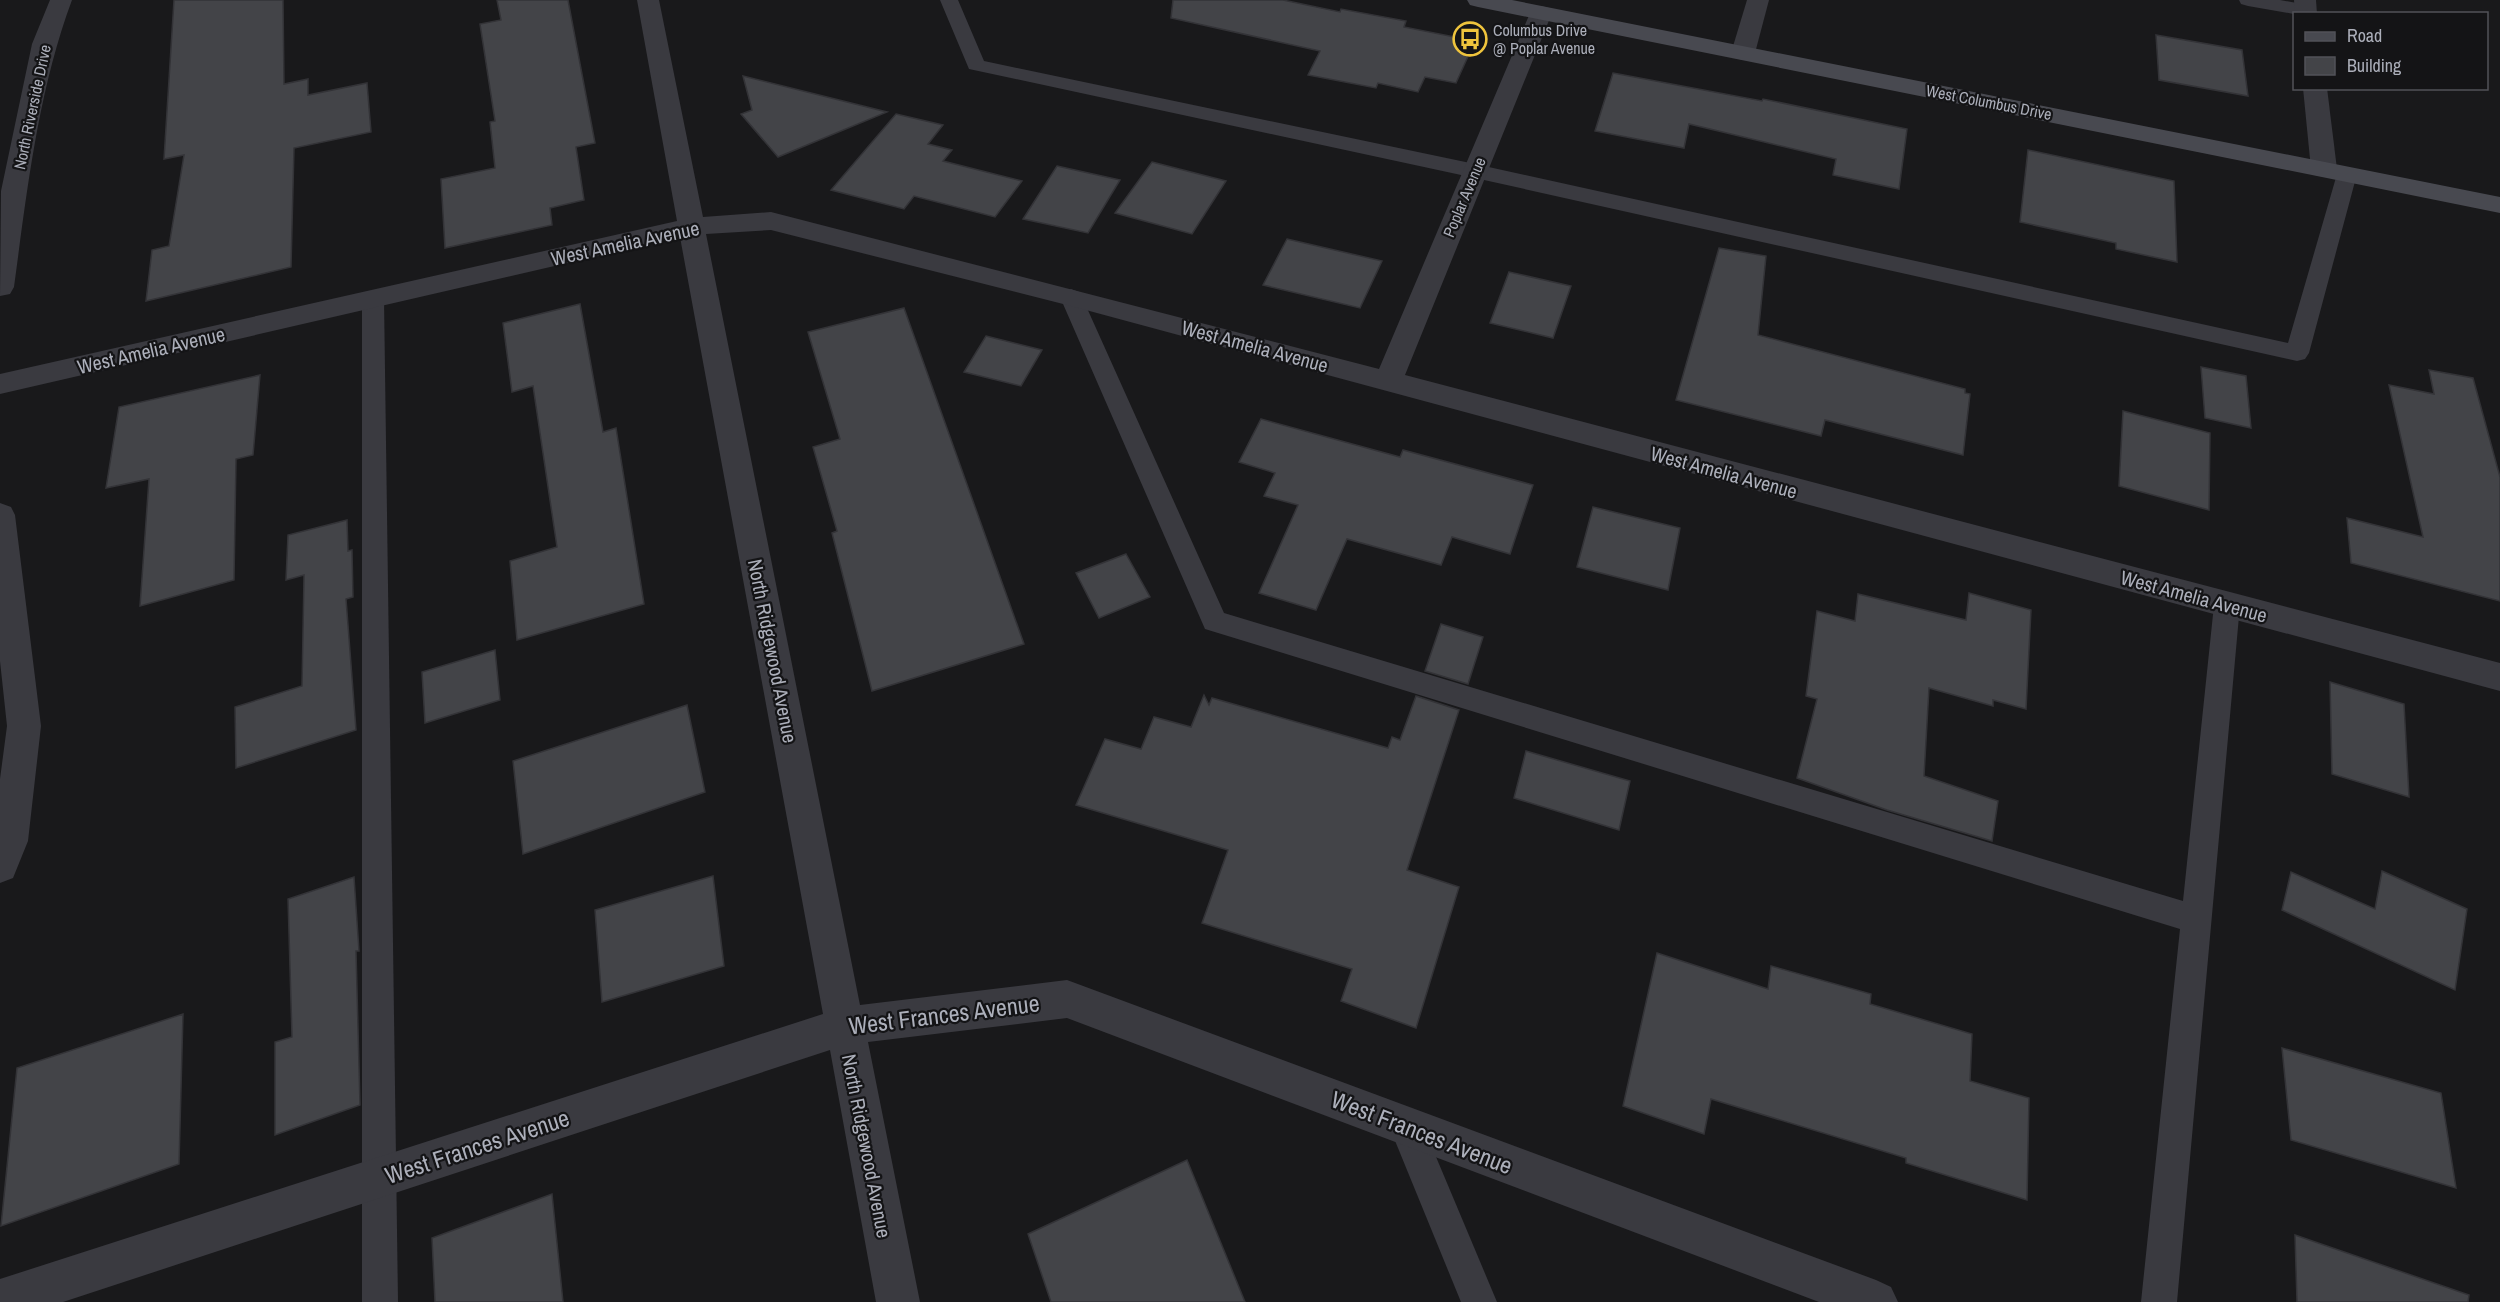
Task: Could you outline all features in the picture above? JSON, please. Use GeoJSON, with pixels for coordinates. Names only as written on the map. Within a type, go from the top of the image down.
{"type":"FeatureCollection","features":[{"type":"Feature","properties":{"kind":"main road","name":"West Columbus Drive"},"geometry":{"type":"LineString","coordinates":[[1478,0],[2500,205]]}},
{"type":"Feature","properties":{"kind":"street","name":"North Riverside Drive"},"geometry":{"type":"LineString","coordinates":[[0,287],[14,191],[44,44],[61,0]]}},
{"type":"Feature","properties":{"kind":"street","name":"North Ridgewood Avenue"},"geometry":{"type":"LineString","coordinates":[[648,0],[898,1302]]}},
{"type":"Feature","properties":{"kind":"street"},"geometry":{"type":"LineString","coordinates":[[1743,53],[1758,0]]}},
{"type":"Feature","properties":{"kind":"street","name":"Poplar Avenue"},"geometry":{"type":"LineString","coordinates":[[1388,382],[1541,13]]}},
{"type":"Feature","properties":{"kind":"street"},"geometry":{"type":"LineString","coordinates":[[2316,90],[2336,171]]}},
{"type":"Feature","properties":{"kind":"street","name":"West Amelia Avenue"},"geometry":{"type":"LineString","coordinates":[[0,384],[692,226],[771,221],[1071,297],[2500,677]]}},
{"type":"Feature","properties":{"kind":"street"},"geometry":{"type":"LineString","coordinates":[[0,516],[24,726],[10,841],[0,866]]}},
{"type":"Feature","properties":{"kind":"street","name":"West Frances Avenue"},"geometry":{"type":"LineString","coordinates":[[0,1301],[844,1026],[1067,999],[1876,1302]]}},
{"type":"Feature","properties":{"kind":"lane"},"geometry":{"type":"LineString","coordinates":[[949,0],[976,65],[1475,171],[2297,353],[2336,171]]}},
{"type":"Feature","properties":{"kind":"lane"},"geometry":{"type":"LineString","coordinates":[[2248,0],[2306,8]]}},
{"type":"Feature","properties":{"kind":"lane"},"geometry":{"type":"LineString","coordinates":[[1071,297],[1214,621],[2195,920]]}},
{"type":"Feature","properties":{"kind":"lane"},"geometry":{"type":"LineString","coordinates":[[373,299],[380,1302]]}},
{"type":"Feature","properties":{"kind":"lane"},"geometry":{"type":"LineString","coordinates":[[2159,1302],[2227,605]]}},
{"type":"Feature","properties":{"kind":"lane"},"geometry":{"type":"LineString","coordinates":[[1406,1126],[1479,1302]]}},
{"type":"Feature","properties":{"kind":"building"},"geometry":{"type":"Polygon","coordinates":[[[174,0],[283,0],[284,84],[308,79],[308,95],[367,83],[371,132],[294,148],[291,267],[146,301],[152,250],[169,246],[184,155],[164,159],[174,0]]]}},
{"type":"Feature","properties":{"kind":"building"},"geometry":{"type":"Polygon","coordinates":[[[497,0],[568,0],[595,143],[576,147],[584,200],[550,208],[552,225],[445,248],[441,179],[495,168],[490,122],[495,121],[480,24],[501,20],[497,0]]]}},
{"type":"Feature","properties":{"kind":"building"},"geometry":{"type":"Polygon","coordinates":[[[1173,0],[1283,0],[1340,12],[1341,9],[1406,21],[1404,27],[1475,41],[1456,83],[1425,77],[1418,92],[1378,83],[1376,88],[1308,75],[1320,51],[1171,18],[1173,0]]]}},
{"type":"Feature","properties":{"kind":"building"},"geometry":{"type":"Polygon","coordinates":[[[2156,35],[2242,50],[2248,96],[2159,80],[2156,35]]]}},
{"type":"Feature","properties":{"kind":"building"},"geometry":{"type":"Polygon","coordinates":[[[1613,73],[1762,101],[1763,99],[1907,129],[1899,189],[1833,175],[1836,159],[1689,124],[1684,148],[1595,131],[1613,73]]]}},
{"type":"Feature","properties":{"kind":"building"},"geometry":{"type":"Polygon","coordinates":[[[743,76],[887,112],[778,157],[741,114],[752,110],[743,76]]]}},
{"type":"Feature","properties":{"kind":"building"},"geometry":{"type":"Polygon","coordinates":[[[896,114],[943,125],[928,144],[952,150],[943,161],[1022,181],[995,217],[914,196],[904,209],[831,190],[896,114]]]}},
{"type":"Feature","properties":{"kind":"building"},"geometry":{"type":"Polygon","coordinates":[[[2028,150],[2174,181],[2177,262],[2116,249],[2116,243],[2020,222],[2028,150]]]}},
{"type":"Feature","properties":{"kind":"building"},"geometry":{"type":"Polygon","coordinates":[[[1152,162],[1226,181],[1192,234],[1115,213],[1152,162]]]}},
{"type":"Feature","properties":{"kind":"building"},"geometry":{"type":"Polygon","coordinates":[[[1057,166],[1120,180],[1088,233],[1023,219],[1057,166]]]}},
{"type":"Feature","properties":{"kind":"building"},"geometry":{"type":"Polygon","coordinates":[[[1287,239],[1382,261],[1360,308],[1263,285],[1287,239]]]}},
{"type":"Feature","properties":{"kind":"building"},"geometry":{"type":"Polygon","coordinates":[[[1719,248],[1766,256],[1758,335],[1965,389],[1965,393],[1970,394],[1963,455],[1825,420],[1821,436],[1676,400],[1719,248]]]}},
{"type":"Feature","properties":{"kind":"building"},"geometry":{"type":"Polygon","coordinates":[[[1509,272],[1571,286],[1553,338],[1490,323],[1509,272]]]}},
{"type":"Feature","properties":{"kind":"building"},"geometry":{"type":"Polygon","coordinates":[[[580,304],[603,432],[616,428],[644,604],[517,640],[510,561],[557,547],[533,386],[512,392],[503,323],[580,304]]]}},
{"type":"Feature","properties":{"kind":"building"},"geometry":{"type":"Polygon","coordinates":[[[904,308],[1024,644],[872,691],[832,533],[837,531],[813,447],[840,439],[808,332],[904,308]]]}},
{"type":"Feature","properties":{"kind":"building"},"geometry":{"type":"Polygon","coordinates":[[[986,336],[1042,350],[1021,386],[964,372],[986,336]]]}},
{"type":"Feature","properties":{"kind":"building"},"geometry":{"type":"Polygon","coordinates":[[[2201,367],[2246,376],[2251,428],[2205,418],[2201,367]]]}},
{"type":"Feature","properties":{"kind":"building"},"geometry":{"type":"Polygon","coordinates":[[[2429,370],[2473,378],[2500,477],[2500,601],[2351,563],[2347,518],[2423,537],[2389,385],[2434,394],[2429,370]]]}},
{"type":"Feature","properties":{"kind":"building"},"geometry":{"type":"Polygon","coordinates":[[[260,375],[253,455],[236,459],[234,580],[140,606],[149,479],[106,488],[119,407],[260,375]]]}},
{"type":"Feature","properties":{"kind":"building"},"geometry":{"type":"Polygon","coordinates":[[[2123,411],[2210,433],[2209,510],[2119,486],[2123,411]]]}},
{"type":"Feature","properties":{"kind":"building"},"geometry":{"type":"Polygon","coordinates":[[[1261,419],[1400,457],[1403,450],[1533,485],[1510,554],[1452,537],[1441,565],[1347,539],[1316,610],[1259,593],[1298,505],[1264,496],[1275,473],[1239,462],[1261,419]]]}},
{"type":"Feature","properties":{"kind":"building"},"geometry":{"type":"Polygon","coordinates":[[[1593,507],[1680,528],[1668,590],[1577,567],[1593,507]]]}},
{"type":"Feature","properties":{"kind":"building"},"geometry":{"type":"Polygon","coordinates":[[[347,520],[348,551],[352,550],[353,597],[346,599],[356,730],[236,768],[235,707],[302,686],[304,575],[286,580],[288,535],[347,520]]]}},
{"type":"Feature","properties":{"kind":"building"},"geometry":{"type":"Polygon","coordinates":[[[1126,554],[1150,597],[1099,618],[1076,573],[1126,554]]]}},
{"type":"Feature","properties":{"kind":"building"},"geometry":{"type":"Polygon","coordinates":[[[1969,593],[2031,610],[2026,709],[1993,700],[1993,706],[1929,688],[1924,776],[1998,801],[1992,841],[1887,810],[1797,778],[1817,699],[1806,696],[1817,611],[1855,621],[1858,594],[1966,620],[1969,593]]]}},
{"type":"Feature","properties":{"kind":"building"},"geometry":{"type":"Polygon","coordinates":[[[1441,624],[1483,637],[1468,684],[1425,671],[1441,624]]]}},
{"type":"Feature","properties":{"kind":"building"},"geometry":{"type":"Polygon","coordinates":[[[495,650],[500,700],[425,723],[422,672],[495,650]]]}},
{"type":"Feature","properties":{"kind":"building"},"geometry":{"type":"Polygon","coordinates":[[[2330,682],[2404,704],[2409,797],[2332,774],[2330,682]]]}},
{"type":"Feature","properties":{"kind":"building"},"geometry":{"type":"Polygon","coordinates":[[[1204,695],[1209,705],[1212,698],[1388,748],[1392,737],[1400,740],[1416,696],[1459,710],[1407,870],[1459,887],[1416,1028],[1341,1001],[1352,969],[1202,923],[1228,850],[1076,805],[1105,739],[1141,749],[1154,717],[1191,727],[1204,695]]]}},
{"type":"Feature","properties":{"kind":"building"},"geometry":{"type":"Polygon","coordinates":[[[687,705],[705,792],[523,854],[513,761],[687,705]]]}},
{"type":"Feature","properties":{"kind":"building"},"geometry":{"type":"Polygon","coordinates":[[[1526,751],[1630,781],[1619,830],[1514,798],[1526,751]]]}},
{"type":"Feature","properties":{"kind":"building"},"geometry":{"type":"Polygon","coordinates":[[[2382,871],[2467,909],[2455,990],[2282,910],[2291,872],[2375,909],[2382,871]]]}},
{"type":"Feature","properties":{"kind":"building"},"geometry":{"type":"Polygon","coordinates":[[[713,876],[724,966],[602,1002],[595,910],[713,876]]]}},
{"type":"Feature","properties":{"kind":"building"},"geometry":{"type":"Polygon","coordinates":[[[354,877],[359,951],[356,951],[360,1105],[275,1135],[275,1042],[292,1037],[288,899],[354,877]]]}},
{"type":"Feature","properties":{"kind":"building"},"geometry":{"type":"Polygon","coordinates":[[[1657,953],[1768,989],[1771,966],[1871,994],[1870,1004],[1972,1034],[1970,1081],[2029,1098],[2027,1200],[1906,1163],[1906,1158],[1711,1099],[1704,1134],[1623,1106],[1657,953]]]}},
{"type":"Feature","properties":{"kind":"building"},"geometry":{"type":"Polygon","coordinates":[[[183,1014],[179,1164],[1,1226],[17,1068],[183,1014]]]}},
{"type":"Feature","properties":{"kind":"building"},"geometry":{"type":"Polygon","coordinates":[[[2282,1048],[2441,1093],[2456,1188],[2291,1140],[2282,1048]]]}},
{"type":"Feature","properties":{"kind":"building"},"geometry":{"type":"Polygon","coordinates":[[[1187,1160],[1245,1302],[1051,1302],[1028,1234],[1187,1160]]]}},
{"type":"Feature","properties":{"kind":"building"},"geometry":{"type":"Polygon","coordinates":[[[552,1194],[563,1302],[435,1302],[432,1238],[552,1194]]]}},
{"type":"Feature","properties":{"kind":"building"},"geometry":{"type":"Polygon","coordinates":[[[2295,1235],[2469,1295],[2468,1302],[2297,1302],[2295,1235]]]}},
{"type":"Feature","properties":{"kind":"place","name":"Columbus Drive @ Poplar Avenue"},"geometry":{"type":"Point","coordinates":[1470,39]}}]}
